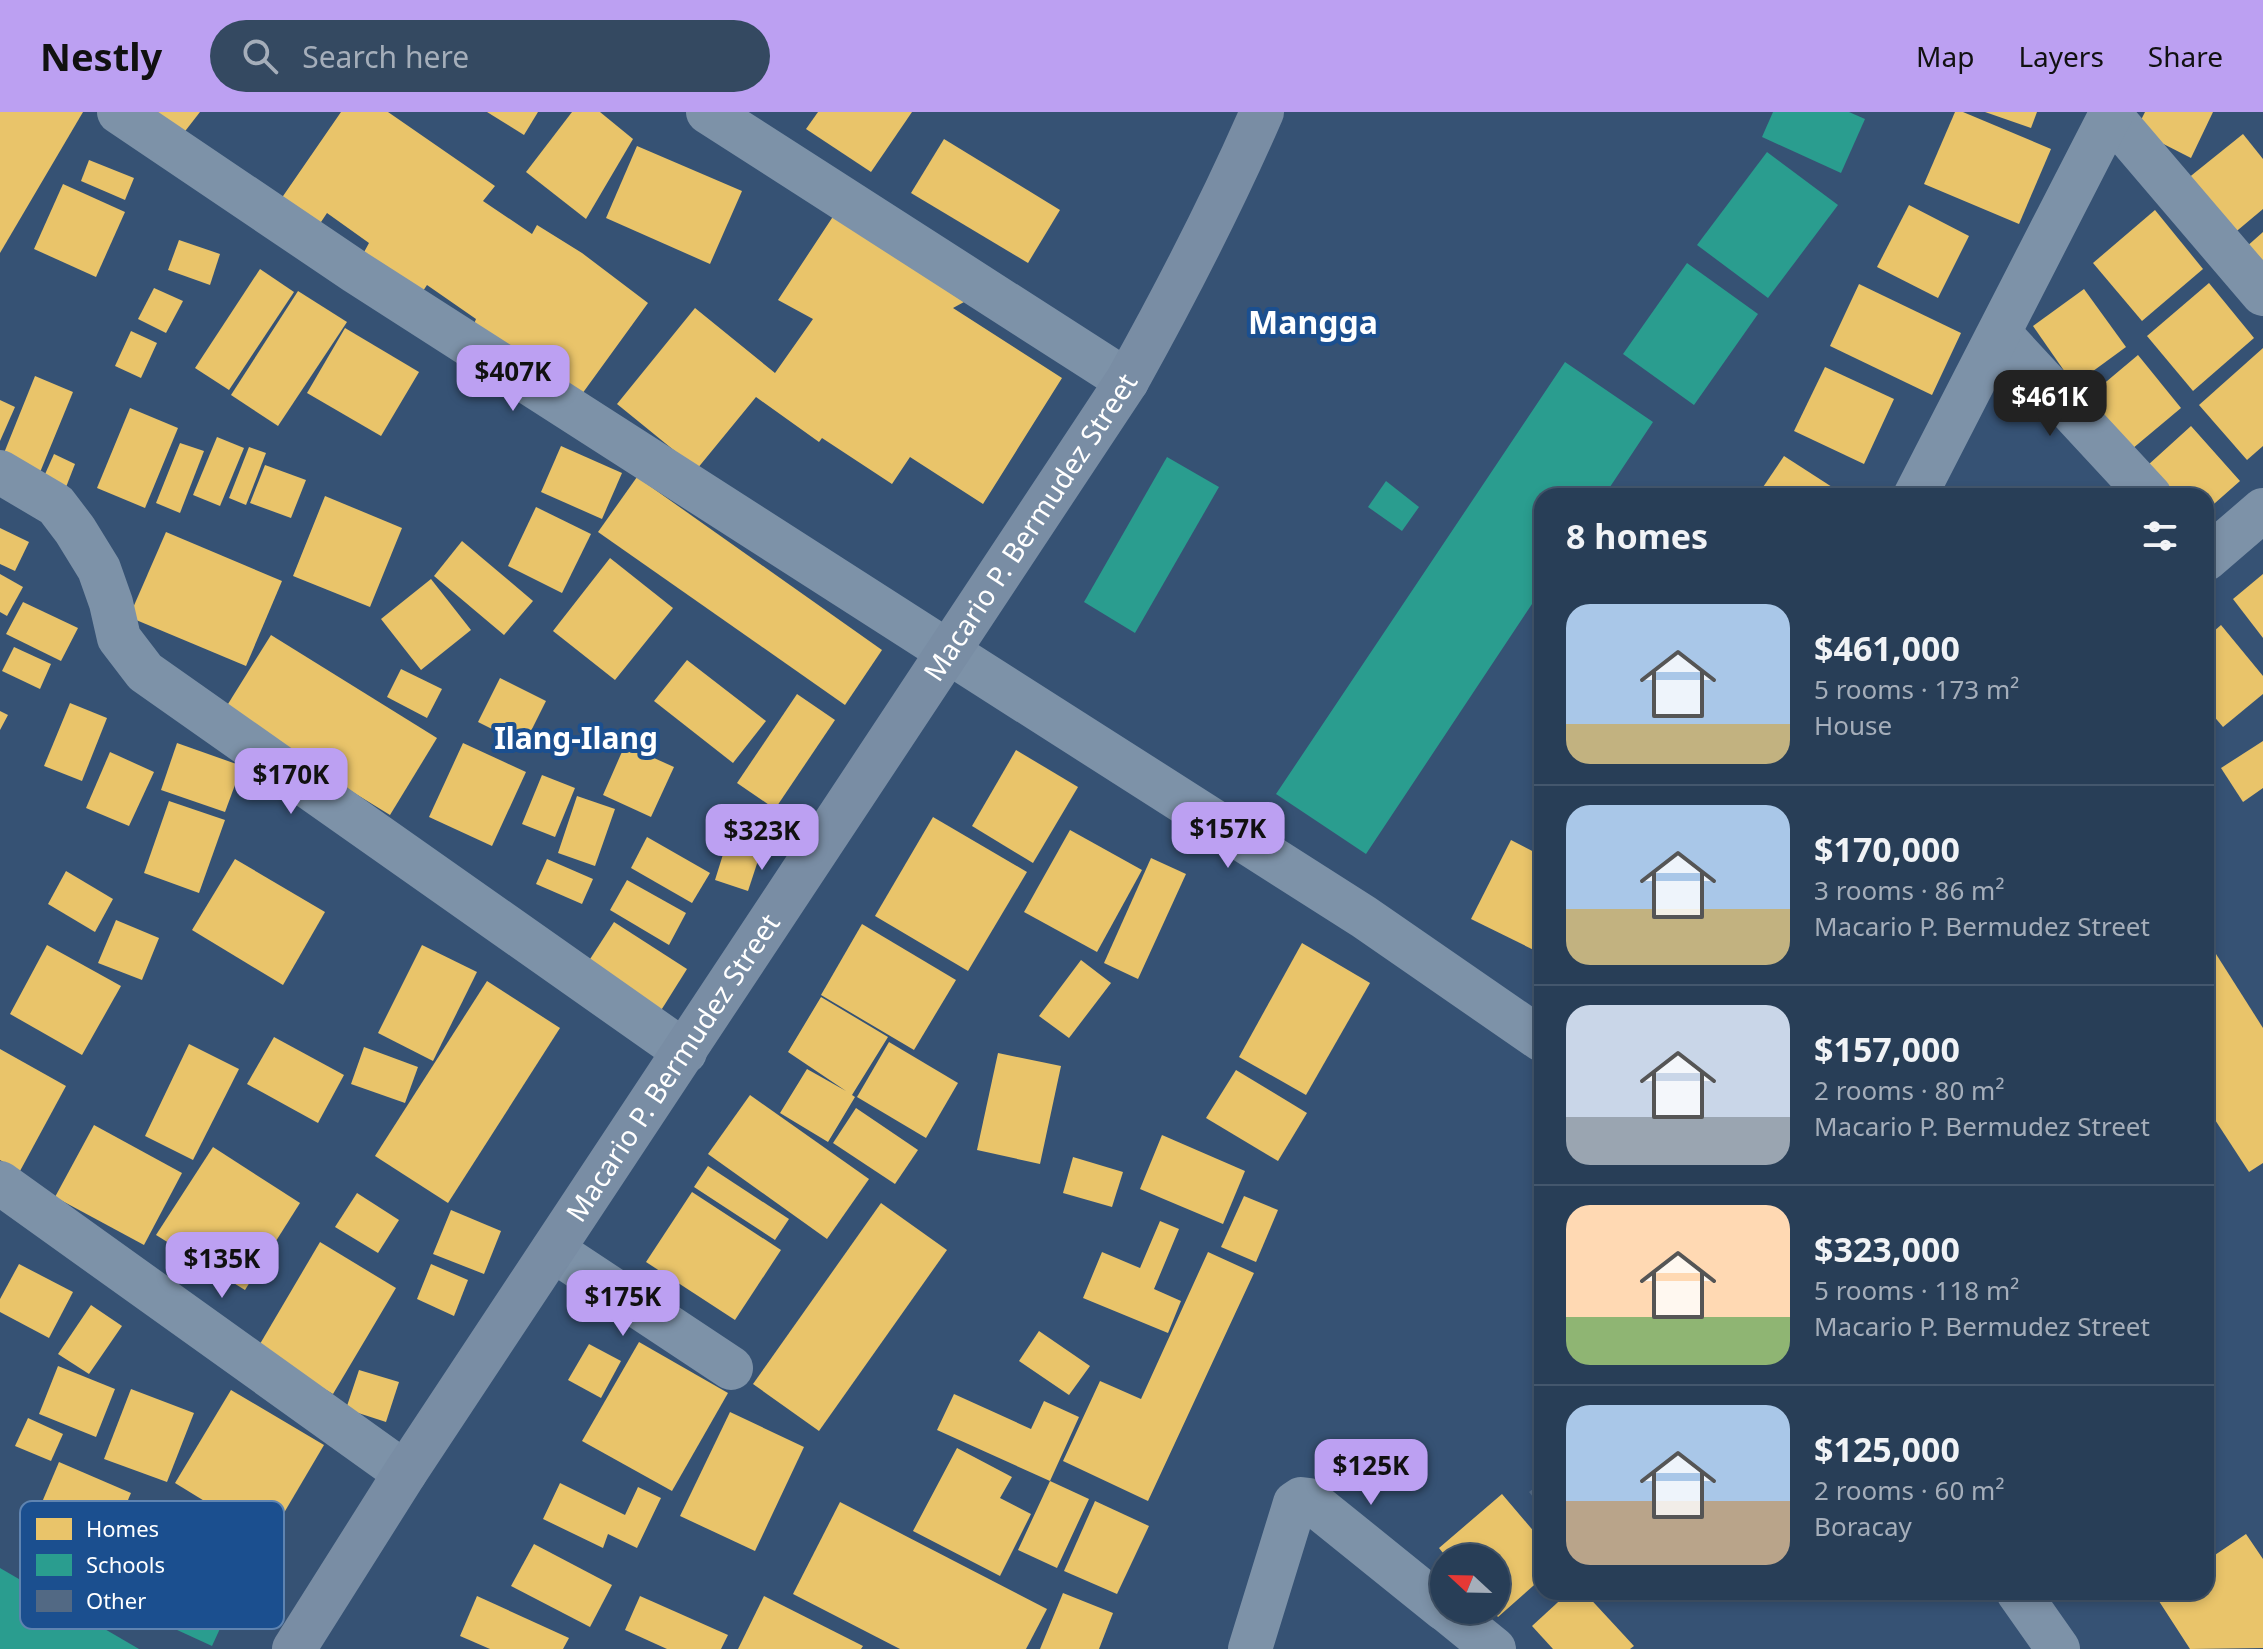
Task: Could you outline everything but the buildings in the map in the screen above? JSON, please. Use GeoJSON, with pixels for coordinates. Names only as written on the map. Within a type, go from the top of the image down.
{"type":"FeatureCollection","features":[{"type":"Feature","properties":{"kind":"main road","name":"Macario P. Bermudez Street"},"geometry":{"type":"LineString","coordinates":[[294,1649],[405,1473],[1127,381],[1184,277],[1262,112]]}},
{"type":"Feature","properties":{"kind":"street"},"geometry":{"type":"LineString","coordinates":[[119,112],[356,272],[1364,917],[1534,1034]]}},
{"type":"Feature","properties":{"kind":"street"},"geometry":{"type":"LineString","coordinates":[[708,112],[1127,381]]}},
{"type":"Feature","properties":{"kind":"street"},"geometry":{"type":"LineString","coordinates":[[1919,488],[2111,114],[2263,294]]}},
{"type":"Feature","properties":{"kind":"street"},"geometry":{"type":"LineString","coordinates":[[2000,334],[2143,488]]}},
{"type":"Feature","properties":{"kind":"street"},"geometry":{"type":"LineString","coordinates":[[0,472],[56,505],[75,530],[99,569],[119,638],[145,672],[685,1052]]}},
{"type":"Feature","properties":{"kind":"street"},"geometry":{"type":"LineString","coordinates":[[2214,551],[2263,510]]}},
{"type":"Feature","properties":{"kind":"street"},"geometry":{"type":"LineString","coordinates":[[0,1183],[405,1473]]}},
{"type":"Feature","properties":{"kind":"street"},"geometry":{"type":"LineString","coordinates":[[553,1250],[731,1368]]}},
{"type":"Feature","properties":{"kind":"street"},"geometry":{"type":"LineString","coordinates":[[1250,1649],[1295,1503],[1301,1499],[1309,1500],[1430,1597]]}},
{"type":"Feature","properties":{"kind":"street"},"geometry":{"type":"LineString","coordinates":[[2024,1600],[2058,1649]]}},
{"type":"Feature","properties":{"kind":"street"},"geometry":{"type":"LineString","coordinates":[[1463,1624],[1494,1649]]}},
{"type":"Feature","properties":{"kind":"district","name":"Mangga"},"geometry":{"type":"Point","coordinates":[1313,323]}},
{"type":"Feature","properties":{"kind":"district","name":"Ilang-Ilang"},"geometry":{"type":"Point","coordinates":[576,739]}}]}
